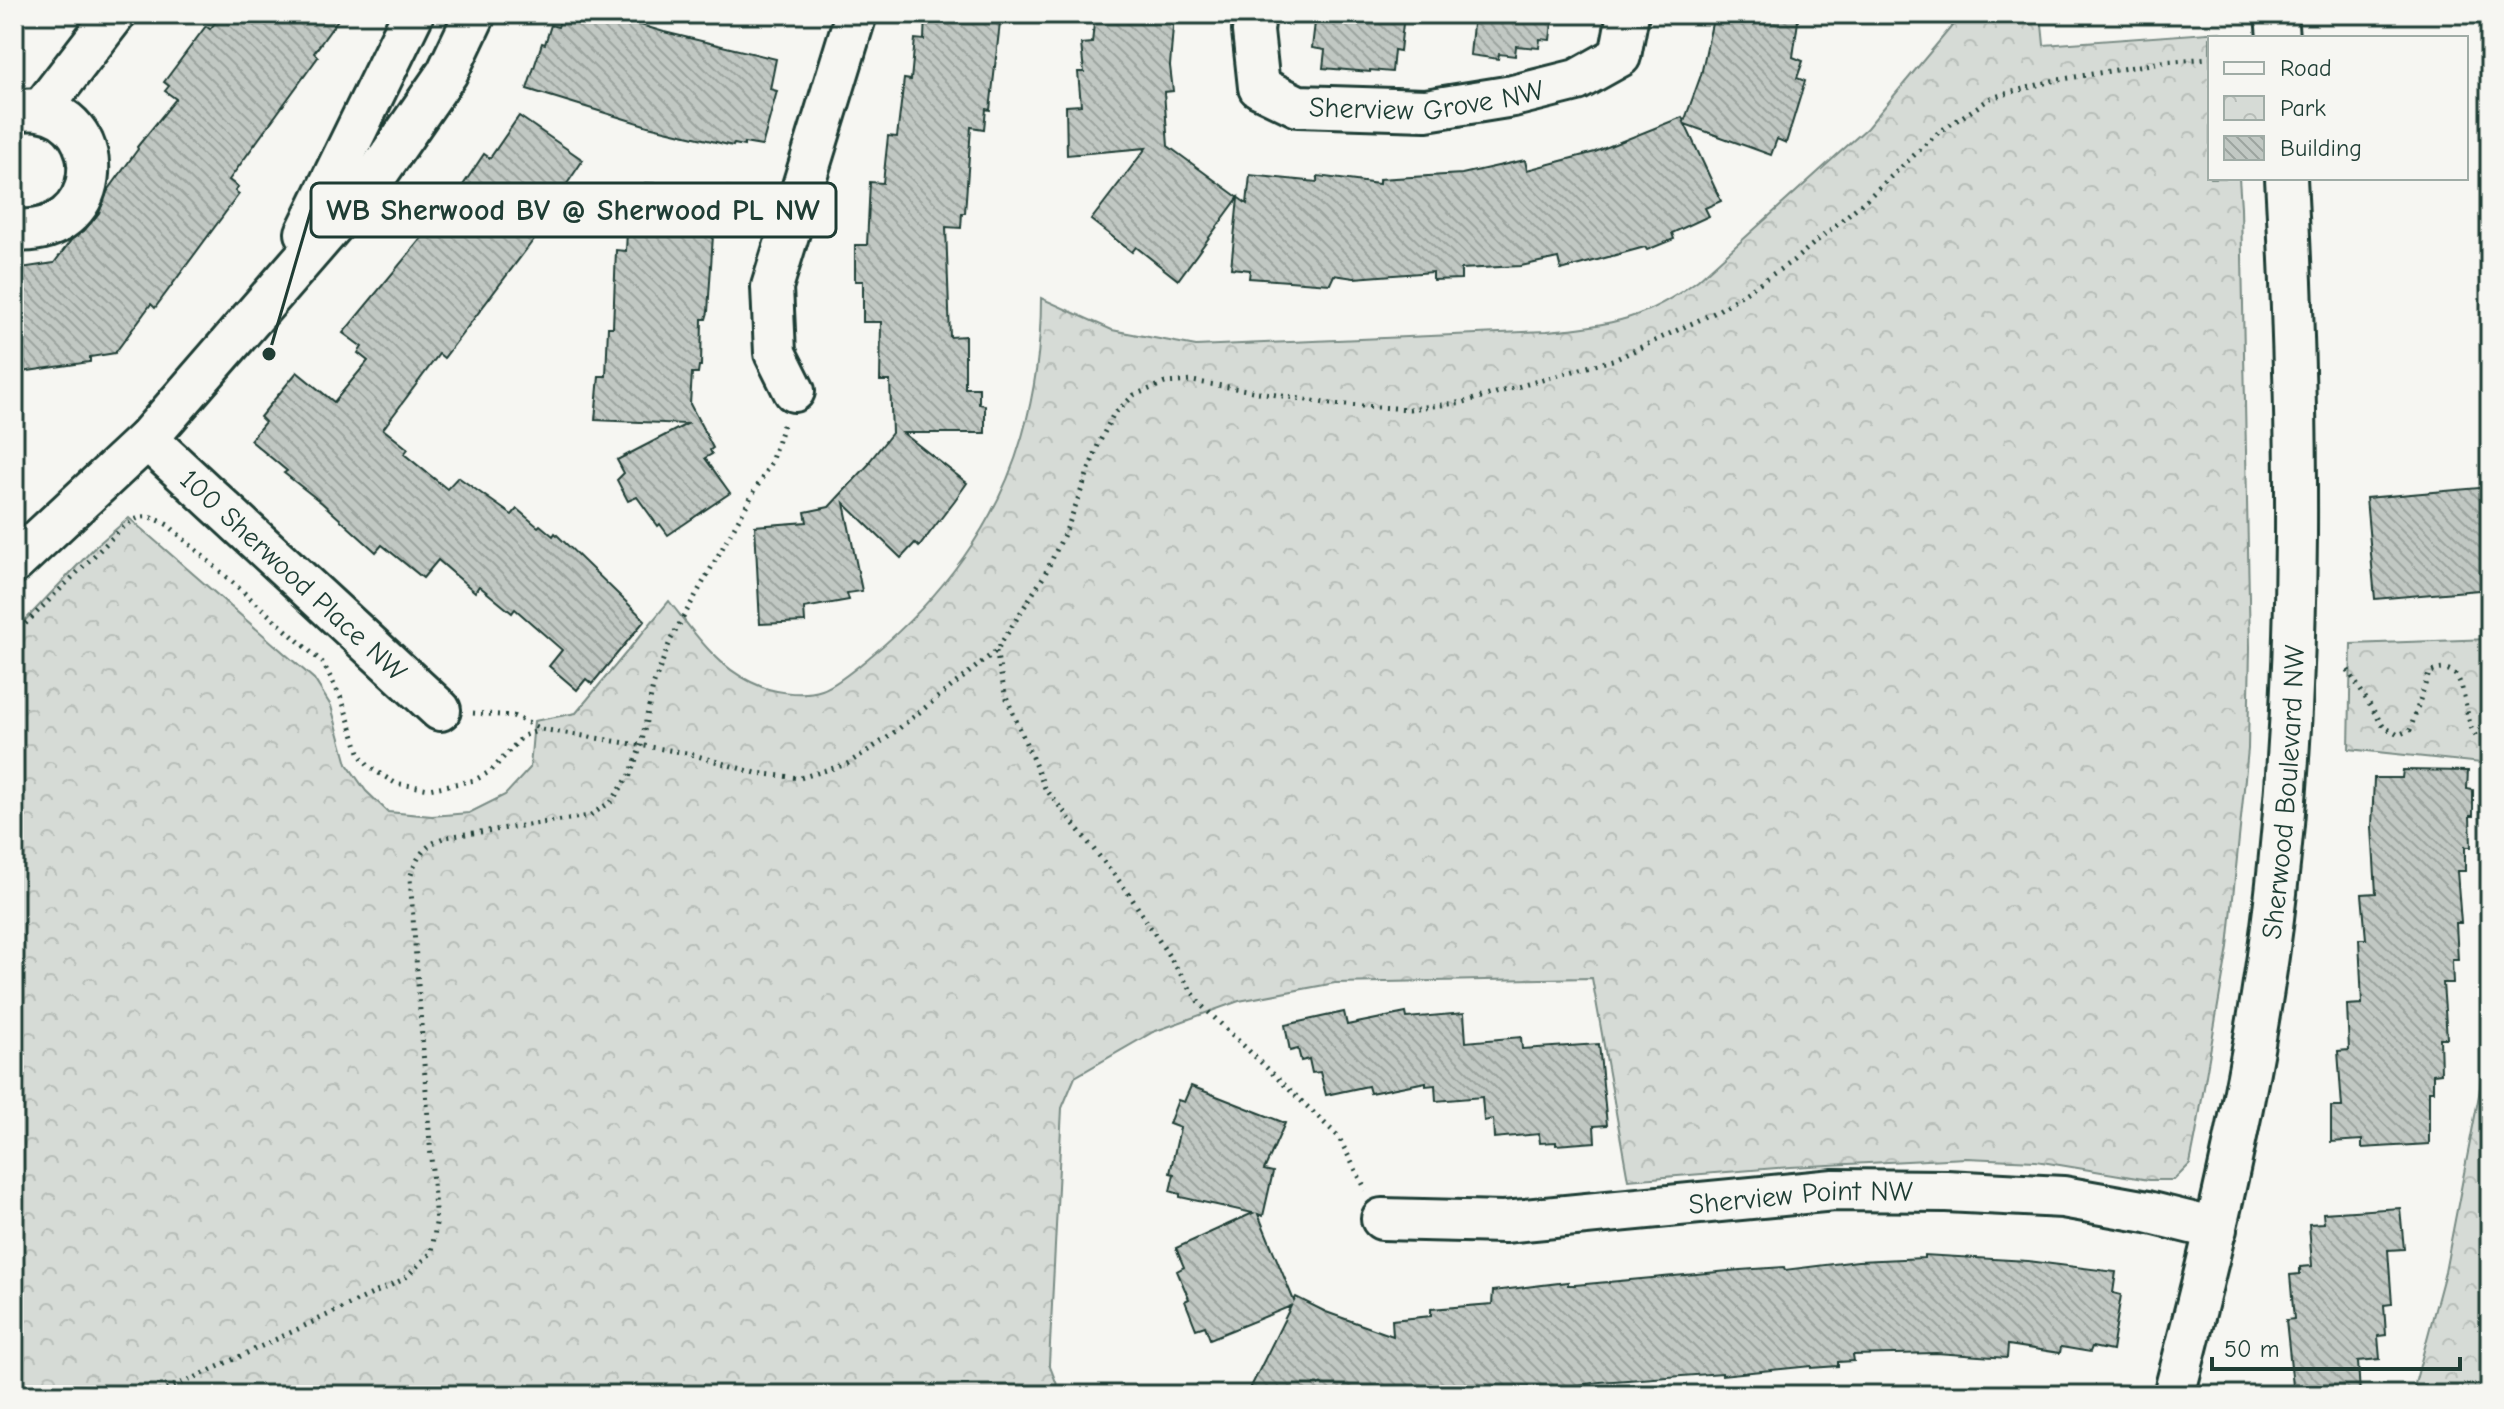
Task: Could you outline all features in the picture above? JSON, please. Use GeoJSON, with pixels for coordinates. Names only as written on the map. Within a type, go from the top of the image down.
{"type":"FeatureCollection","features":[{"type":"Feature","properties":{"kind":"street"},"geometry":{"type":"LineString","coordinates":[[14,230],[43,230],[67,218],[84,196],[89,169],[83,143],[66,122],[28,110],[115,14]]}},
{"type":"Feature","properties":{"kind":"street"},"geometry":{"type":"LineString","coordinates":[[281,283],[413,14]]}},
{"type":"Feature","properties":{"kind":"street"},"geometry":{"type":"LineString","coordinates":[[14,563],[147,439],[378,173],[447,73],[475,14]]}},
{"type":"Feature","properties":{"kind":"street","name":"Sherview Grove NW"},"geometry":{"type":"LineString","coordinates":[[1255,14],[1253,31],[1259,87],[1298,106],[1426,110],[1513,96],[1577,80],[1620,56],[1628,14]]}},
{"type":"Feature","properties":{"kind":"street"},"geometry":{"type":"LineString","coordinates":[[2276,14],[2278,36]]}},
{"type":"Feature","properties":{"kind":"street"},"geometry":{"type":"LineString","coordinates":[[794,391],[775,353],[772,287],[853,15]]}},
{"type":"Feature","properties":{"kind":"street","name":"Sherwood Boulevard NW"},"geometry":{"type":"LineString","coordinates":[[2174,1395],[2216,1229],[2246,1092],[2276,896],[2290,741],[2297,583],[2297,466],[2286,180]]}},
{"type":"Feature","properties":{"kind":"street","name":"100 Sherwood Place NW"},"geometry":{"type":"LineString","coordinates":[[147,439],[440,710]]}},
{"type":"Feature","properties":{"kind":"street","name":"Sherview Point NW"},"geometry":{"type":"LineString","coordinates":[[1382,1219],[1504,1222],[1834,1190],[1946,1191],[2063,1197],[2147,1212],[2216,1229]]}},
{"type":"Feature","properties":{"kind":"path"},"geometry":{"type":"LineString","coordinates":[[440,710],[513,716],[541,729],[687,753],[756,773],[800,778],[847,764],[887,738],[996,651],[1044,576],[1113,415],[1134,395],[1165,383],[1192,381],[1331,404],[1409,409],[1464,402],[1616,359],[1716,312],[1794,260],[1867,199],[1939,132],[1991,98],[2052,81],[2162,62],[2208,58]]}},
{"type":"Feature","properties":{"kind":"path"},"geometry":{"type":"LineString","coordinates":[[151,1395],[194,1378],[404,1279],[432,1252],[436,1223],[410,878],[416,859],[429,844],[446,837],[589,816],[611,802],[630,775],[641,746],[653,686],[671,639],[771,462],[794,391]]}},
{"type":"Feature","properties":{"kind":"path"},"geometry":{"type":"LineString","coordinates":[[14,635],[119,531],[135,518],[151,516],[168,525],[323,663],[342,700],[360,755],[369,767],[395,783],[429,789],[475,780],[491,771],[523,736],[541,729]]}},
{"type":"Feature","properties":{"kind":"path"},"geometry":{"type":"LineString","coordinates":[[996,651],[1005,694],[1045,788],[1127,891],[1200,1004],[1338,1136],[1382,1219]]}},
{"type":"Feature","properties":{"kind":"path"},"geometry":{"type":"LineString","coordinates":[[2348,670],[2383,726],[2398,735],[2410,730],[2429,673],[2447,669],[2455,674],[2462,685],[2471,730],[2476,736],[2490,736]]}},
{"type":"Feature","properties":{"kind":"green space"},"geometry":{"type":"Polygon","coordinates":[[[1962,14],[2041,14],[2044,45],[2221,32],[2222,36],[2208,36],[2208,180],[2239,180],[2250,647],[2248,749],[2228,947],[2196,1134],[2190,1164],[2174,1180],[2149,1180],[2036,1161],[1966,1158],[1790,1167],[1628,1180],[1592,978],[1335,983],[1239,1001],[1153,1032],[1075,1077],[1062,1108],[1049,1364],[1061,1395],[14,1395],[14,632],[96,546],[129,518],[314,679],[331,706],[347,764],[366,791],[388,812],[432,816],[469,813],[505,795],[530,768],[534,721],[576,713],[669,601],[726,666],[759,686],[776,691],[805,693],[828,687],[855,669],[897,633],[964,557],[998,500],[1027,420],[1034,385],[1041,298],[1112,330],[1196,346],[1547,331],[1609,323],[1661,304],[1698,280],[1867,128],[1962,14]]]}},
{"type":"Feature","properties":{"kind":"green space"},"geometry":{"type":"Polygon","coordinates":[[[2490,639],[2490,764],[2349,749],[2351,644],[2490,639]]]}},
{"type":"Feature","properties":{"kind":"green space"},"geometry":{"type":"Polygon","coordinates":[[[2490,1006],[2490,1395],[2412,1395],[2445,1272],[2479,1095],[2490,1006]]]}},
{"type":"Feature","properties":{"kind":"building"},"geometry":{"type":"Polygon","coordinates":[[[222,14],[342,14],[314,53],[318,57],[229,180],[238,187],[235,191],[239,194],[155,308],[151,304],[115,353],[90,357],[90,362],[14,373],[14,269],[54,263],[72,239],[84,231],[99,213],[107,192],[137,147],[176,99],[165,91],[169,86],[164,82],[206,26],[210,29],[222,14]]]}},
{"type":"Feature","properties":{"kind":"building"},"geometry":{"type":"Polygon","coordinates":[[[562,14],[579,14],[609,23],[611,16],[776,59],[770,89],[777,91],[762,146],[744,143],[744,146],[733,146],[648,126],[527,89],[542,43],[545,44],[551,25],[558,27],[562,14]]]}},
{"type":"Feature","properties":{"kind":"building"},"geometry":{"type":"Polygon","coordinates":[[[925,14],[1001,14],[990,110],[986,109],[984,129],[971,127],[965,213],[962,213],[961,228],[946,227],[950,337],[965,336],[965,388],[979,388],[979,404],[985,405],[985,433],[903,433],[967,483],[955,500],[919,547],[915,543],[901,558],[844,503],[862,591],[847,593],[849,600],[804,608],[805,622],[760,624],[755,526],[807,522],[805,512],[829,507],[870,463],[892,433],[890,381],[880,381],[881,322],[863,322],[863,281],[855,281],[855,245],[867,245],[870,182],[883,183],[888,136],[897,137],[904,79],[911,80],[915,39],[924,40],[925,14]]]}},
{"type":"Feature","properties":{"kind":"building"},"geometry":{"type":"Polygon","coordinates":[[[1095,14],[1174,14],[1170,66],[1173,91],[1164,92],[1168,146],[1247,204],[1250,175],[1317,182],[1318,176],[1379,184],[1379,179],[1462,174],[1525,160],[1527,170],[1595,152],[1682,117],[1684,122],[1701,75],[1714,14],[1799,14],[1793,57],[1803,61],[1797,78],[1805,81],[1786,143],[1777,139],[1771,155],[1685,124],[1721,201],[1705,208],[1709,216],[1672,233],[1674,239],[1647,250],[1645,247],[1561,270],[1558,258],[1521,266],[1461,269],[1461,279],[1433,280],[1433,272],[1354,278],[1334,275],[1330,284],[1249,278],[1250,270],[1231,268],[1238,198],[1178,280],[1136,247],[1132,252],[1091,220],[1146,148],[1067,155],[1066,106],[1081,105],[1078,72],[1084,72],[1081,44],[1092,43],[1095,14]]]}},
{"type":"Feature","properties":{"kind":"building"},"geometry":{"type":"Polygon","coordinates":[[[1316,14],[1404,14],[1400,51],[1394,50],[1392,72],[1323,68],[1325,50],[1312,48],[1316,14]]]}},
{"type":"Feature","properties":{"kind":"building"},"geometry":{"type":"Polygon","coordinates":[[[1474,14],[1553,14],[1550,40],[1540,39],[1539,48],[1516,46],[1515,56],[1499,54],[1498,59],[1470,55],[1474,14]]]}},
{"type":"Feature","properties":{"kind":"building"},"geometry":{"type":"Polygon","coordinates":[[[519,116],[583,160],[544,218],[547,220],[535,238],[444,358],[439,354],[383,429],[408,449],[404,454],[447,489],[458,477],[512,515],[517,509],[538,527],[540,525],[553,536],[555,533],[645,620],[592,684],[586,679],[577,690],[549,666],[562,650],[515,609],[512,613],[479,586],[475,592],[438,560],[423,578],[382,545],[376,552],[250,440],[265,422],[260,417],[297,372],[334,402],[368,361],[358,353],[362,347],[343,333],[453,200],[484,154],[490,158],[519,116]]]}},
{"type":"Feature","properties":{"kind":"building"},"geometry":{"type":"Polygon","coordinates":[[[645,183],[731,187],[729,221],[714,220],[708,312],[706,319],[702,319],[701,366],[698,373],[692,373],[690,404],[713,448],[710,450],[712,454],[705,458],[730,493],[668,535],[637,497],[628,501],[617,480],[624,473],[617,460],[687,424],[595,420],[599,376],[606,376],[608,327],[613,327],[616,250],[626,251],[627,231],[639,232],[640,201],[645,202],[645,183]]]}},
{"type":"Feature","properties":{"kind":"building"},"geometry":{"type":"Polygon","coordinates":[[[2490,487],[2490,589],[2375,599],[2366,498],[2490,487]]]}},
{"type":"Feature","properties":{"kind":"building"},"geometry":{"type":"Polygon","coordinates":[[[2403,770],[2468,771],[2467,789],[2473,790],[2471,847],[2465,847],[2465,871],[2457,871],[2461,923],[2456,923],[2458,960],[2452,960],[2453,983],[2443,983],[2447,1038],[2440,1038],[2441,1073],[2433,1074],[2433,1091],[2429,1091],[2429,1144],[2362,1148],[2362,1140],[2331,1142],[2331,1107],[2342,1107],[2338,1051],[2349,1050],[2347,1005],[2362,1004],[2359,939],[2366,939],[2362,894],[2376,893],[2372,827],[2374,778],[2402,778],[2403,770]]]}},
{"type":"Feature","properties":{"kind":"building"},"geometry":{"type":"Polygon","coordinates":[[[1344,1012],[1347,1025],[1406,1013],[1407,1018],[1464,1013],[1466,1042],[1521,1037],[1522,1049],[1599,1044],[1607,1125],[1594,1126],[1595,1142],[1556,1145],[1556,1142],[1540,1143],[1539,1134],[1494,1138],[1493,1119],[1484,1121],[1482,1097],[1436,1101],[1435,1085],[1426,1086],[1426,1082],[1370,1093],[1368,1086],[1326,1095],[1320,1072],[1312,1073],[1309,1059],[1301,1061],[1298,1049],[1290,1051],[1285,1025],[1344,1012]]]}},
{"type":"Feature","properties":{"kind":"building"},"geometry":{"type":"Polygon","coordinates":[[[1191,1086],[1285,1123],[1264,1170],[1273,1172],[1263,1216],[1258,1214],[1294,1301],[1296,1297],[1326,1312],[1393,1336],[1392,1320],[1431,1316],[1431,1309],[1492,1304],[1493,1291],[1568,1282],[1568,1285],[1575,1285],[1740,1270],[1784,1267],[1785,1270],[1858,1261],[1924,1258],[1924,1255],[2028,1261],[2116,1272],[2113,1293],[2121,1295],[2112,1351],[2092,1347],[2090,1352],[2061,1347],[2060,1353],[2008,1345],[2007,1358],[1936,1353],[1853,1355],[1854,1361],[1838,1362],[1838,1366],[1600,1382],[1572,1386],[1572,1389],[1509,1395],[1247,1395],[1291,1306],[1210,1339],[1205,1326],[1196,1329],[1185,1301],[1189,1299],[1177,1271],[1184,1267],[1176,1248],[1253,1213],[1180,1197],[1180,1194],[1170,1191],[1174,1174],[1170,1173],[1180,1128],[1169,1124],[1178,1100],[1184,1102],[1191,1086]]]}},
{"type":"Feature","properties":{"kind":"building"},"geometry":{"type":"Polygon","coordinates":[[[2400,1208],[2404,1249],[2388,1250],[2392,1304],[2384,1305],[2386,1335],[2378,1336],[2380,1359],[2358,1361],[2360,1395],[2294,1395],[2286,1320],[2294,1319],[2290,1275],[2300,1274],[2300,1267],[2312,1266],[2309,1224],[2324,1223],[2323,1213],[2400,1208]]]}},
{"type":"Feature","properties":{"kind":"place","name":"WB Sherwood BV @ Sherwood PL NW"},"geometry":{"type":"Point","coordinates":[269,354]}}]}
